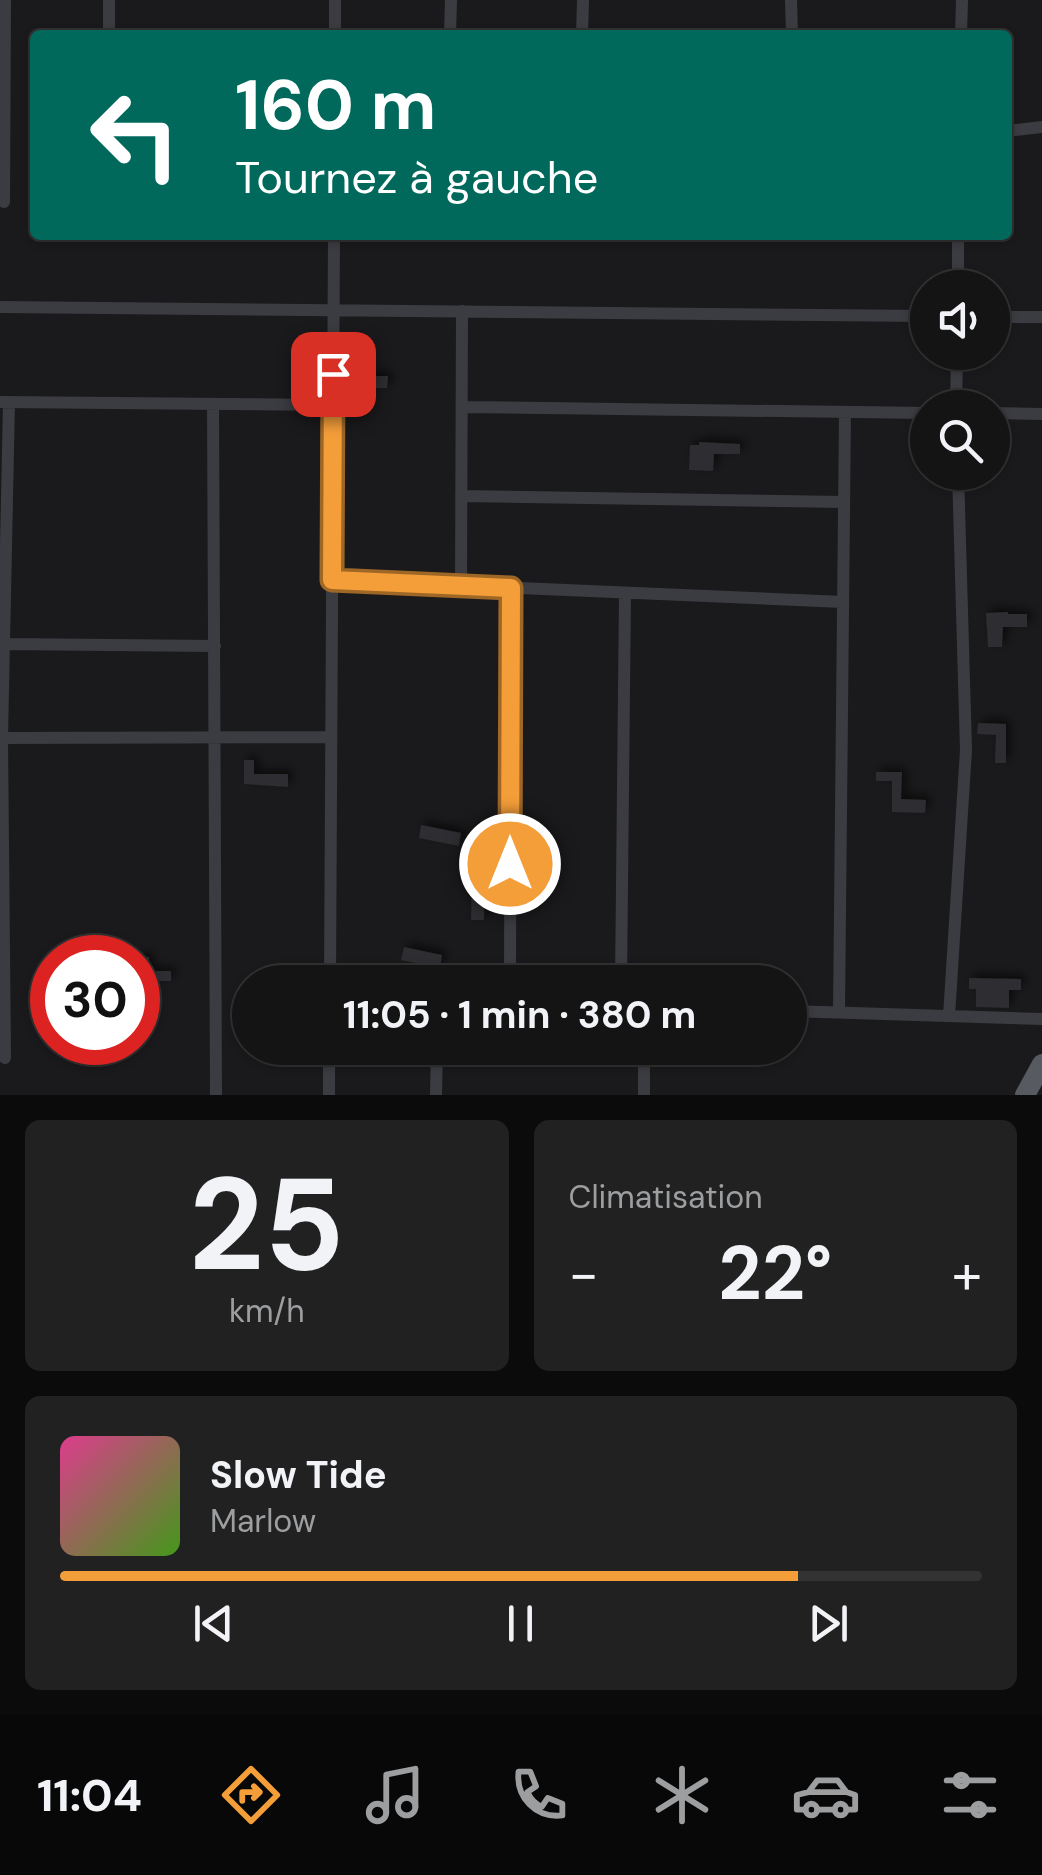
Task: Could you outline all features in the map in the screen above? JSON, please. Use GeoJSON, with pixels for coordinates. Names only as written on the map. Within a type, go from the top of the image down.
{"type":"FeatureCollection","features":[{"type":"Feature","properties":{"kind":"main road"},"geometry":{"type":"LineString","coordinates":[[1026,1095],[1042,1064]]}},
{"type":"Feature","properties":{"kind":"street"},"geometry":{"type":"LineString","coordinates":[[4,202],[5,0]]}},
{"type":"Feature","properties":{"kind":"street"},"geometry":{"type":"LineString","coordinates":[[109,0],[109,30]]}},
{"type":"Feature","properties":{"kind":"street"},"geometry":{"type":"LineString","coordinates":[[335,30],[336,0]]}},
{"type":"Feature","properties":{"kind":"street"},"geometry":{"type":"LineString","coordinates":[[450,30],[452,0]]}},
{"type":"Feature","properties":{"kind":"street"},"geometry":{"type":"LineString","coordinates":[[582,0],[582,30]]}},
{"type":"Feature","properties":{"kind":"street"},"geometry":{"type":"LineString","coordinates":[[791,0],[792,30]]}},
{"type":"Feature","properties":{"kind":"street"},"geometry":{"type":"LineString","coordinates":[[961,30],[962,0]]}},
{"type":"Feature","properties":{"kind":"street"},"geometry":{"type":"LineString","coordinates":[[1012,131],[1042,127]]}},
{"type":"Feature","properties":{"kind":"street"},"geometry":{"type":"LineString","coordinates":[[330,965],[334,240]]}},
{"type":"Feature","properties":{"kind":"street"},"geometry":{"type":"LineString","coordinates":[[958,240],[958,270]]}},
{"type":"Feature","properties":{"kind":"street"},"geometry":{"type":"LineString","coordinates":[[0,307],[910,316]]}},
{"type":"Feature","properties":{"kind":"street"},"geometry":{"type":"LineString","coordinates":[[461,586],[462,311]]}},
{"type":"Feature","properties":{"kind":"street"},"geometry":{"type":"LineString","coordinates":[[1010,317],[1042,317]]}},
{"type":"Feature","properties":{"kind":"street"},"geometry":{"type":"LineString","coordinates":[[6,1058],[1,738],[5,402],[333,406]]}},
{"type":"Feature","properties":{"kind":"street"},"geometry":{"type":"LineString","coordinates":[[213,404],[216,1095]]}},
{"type":"Feature","properties":{"kind":"street"},"geometry":{"type":"LineString","coordinates":[[462,406],[910,412]]}},
{"type":"Feature","properties":{"kind":"street"},"geometry":{"type":"LineString","coordinates":[[839,1011],[845,412]]}},
{"type":"Feature","properties":{"kind":"street"},"geometry":{"type":"LineString","coordinates":[[1010,413],[1042,414]]}},
{"type":"Feature","properties":{"kind":"street"},"geometry":{"type":"LineString","coordinates":[[949,1016],[966,750],[959,490]]}},
{"type":"Feature","properties":{"kind":"street"},"geometry":{"type":"LineString","coordinates":[[461,496],[844,502]]}},
{"type":"Feature","properties":{"kind":"street"},"geometry":{"type":"LineString","coordinates":[[332,580],[843,602]]}},
{"type":"Feature","properties":{"kind":"street"},"geometry":{"type":"LineString","coordinates":[[510,965],[511,588]]}},
{"type":"Feature","properties":{"kind":"street"},"geometry":{"type":"LineString","coordinates":[[621,965],[624,593]]}},
{"type":"Feature","properties":{"kind":"street"},"geometry":{"type":"LineString","coordinates":[[4,644],[215,646]]}},
{"type":"Feature","properties":{"kind":"street"},"geometry":{"type":"LineString","coordinates":[[1,738],[331,738]]}},
{"type":"Feature","properties":{"kind":"street"},"geometry":{"type":"LineString","coordinates":[[807,1011],[1042,1018]]}},
{"type":"Feature","properties":{"kind":"street"},"geometry":{"type":"LineString","coordinates":[[329,1095],[330,1065]]}},
{"type":"Feature","properties":{"kind":"street"},"geometry":{"type":"LineString","coordinates":[[436,1095],[437,1065]]}},
{"type":"Feature","properties":{"kind":"street"},"geometry":{"type":"LineString","coordinates":[[644,1065],[644,1095]]}},
{"type":"Feature","properties":{"kind":"building"},"geometry":{"type":"Polygon","coordinates":[[[345,376],[388,376],[387,388],[345,388],[345,376]]]}},
{"type":"Feature","properties":{"kind":"building"},"geometry":{"type":"Polygon","coordinates":[[[740,444],[740,454],[714,454],[713,471],[689,470],[690,445],[740,444]]]}},
{"type":"Feature","properties":{"kind":"building"},"geometry":{"type":"Polygon","coordinates":[[[986,613],[1027,614],[1027,627],[1003,627],[1002,647],[988,647],[986,613]]]}},
{"type":"Feature","properties":{"kind":"building"},"geometry":{"type":"Polygon","coordinates":[[[978,723],[1006,724],[1006,763],[995,763],[996,735],[977,734],[978,723]]]}},
{"type":"Feature","properties":{"kind":"building"},"geometry":{"type":"Polygon","coordinates":[[[244,760],[254,760],[254,774],[288,774],[288,787],[244,784],[244,760]]]}},
{"type":"Feature","properties":{"kind":"building"},"geometry":{"type":"Polygon","coordinates":[[[876,772],[902,772],[901,799],[926,800],[925,813],[892,812],[892,781],[876,781],[876,772]]]}},
{"type":"Feature","properties":{"kind":"building"},"geometry":{"type":"Polygon","coordinates":[[[421,825],[461,833],[459,846],[419,838],[421,825]]]}},
{"type":"Feature","properties":{"kind":"building"},"geometry":{"type":"Polygon","coordinates":[[[472,871],[485,872],[484,920],[471,920],[472,871]]]}},
{"type":"Feature","properties":{"kind":"building"},"geometry":{"type":"Polygon","coordinates":[[[404,947],[442,955],[440,965],[401,960],[404,947]]]}},
{"type":"Feature","properties":{"kind":"building"},"geometry":{"type":"Polygon","coordinates":[[[160,971],[171,971],[171,981],[160,981],[160,971]]]}},
{"type":"Feature","properties":{"kind":"building"},"geometry":{"type":"Polygon","coordinates":[[[969,978],[1021,979],[1021,990],[1009,990],[1009,1008],[976,1007],[976,989],[969,989],[969,978]]]}},
{"type":"Feature","properties":{"kind":"route"},"geometry":{"type":"LineString","coordinates":[[333,374],[332,580],[511,588],[510,864]]}}]}
